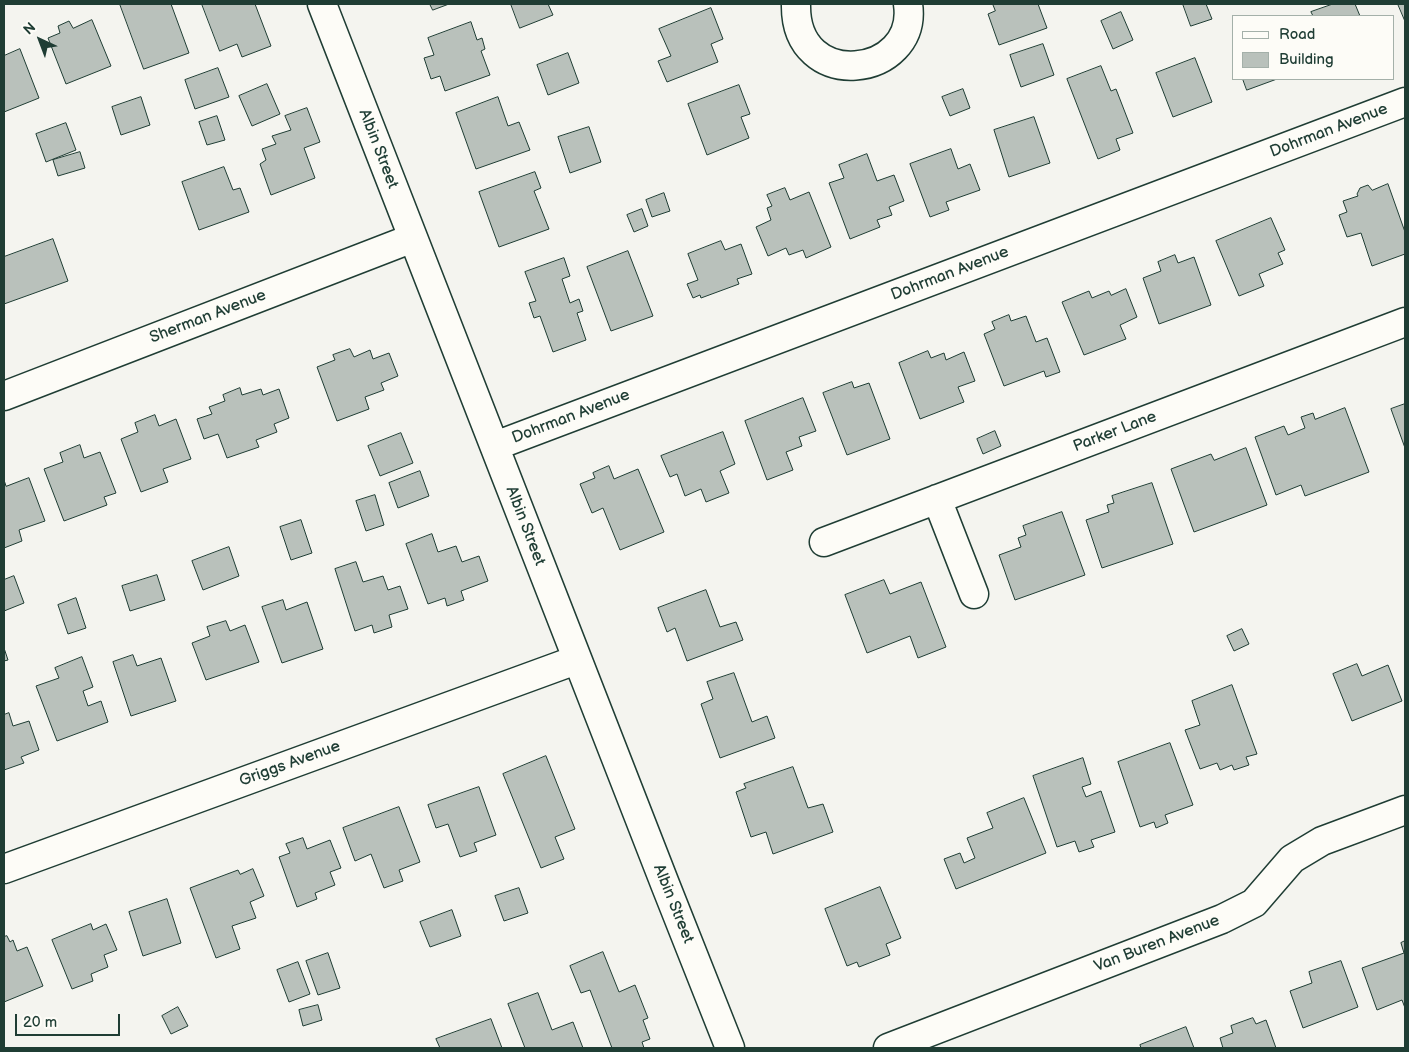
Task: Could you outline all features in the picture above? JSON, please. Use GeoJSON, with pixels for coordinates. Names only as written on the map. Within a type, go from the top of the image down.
{"type":"FeatureCollection","features":[{"type":"Feature","properties":{"kind":"street","name":"Albin Street"},"geometry":{"type":"LineString","coordinates":[[322,4],[576,660],[730,1048]]}},
{"type":"Feature","properties":{"kind":"street"},"geometry":{"type":"LineString","coordinates":[[796,4],[796,18],[801,36],[813,51],[828,61],[847,66],[866,65],[883,57],[897,45],[906,29],[908,4]]}},
{"type":"Feature","properties":{"kind":"street","name":"Dohrman Avenue"},"geometry":{"type":"LineString","coordinates":[[494,446],[1405,102]]}},
{"type":"Feature","properties":{"kind":"street","name":"Sherman Avenue"},"geometry":{"type":"LineString","coordinates":[[4,396],[413,238]]}},
{"type":"Feature","properties":{"kind":"street","name":"Parker Lane"},"geometry":{"type":"LineString","coordinates":[[824,542],[1405,322]]}},
{"type":"Feature","properties":{"kind":"street"},"geometry":{"type":"LineString","coordinates":[[937,499],[974,594]]}},
{"type":"Feature","properties":{"kind":"street","name":"Griggs Avenue"},"geometry":{"type":"LineString","coordinates":[[4,869],[576,660]]}},
{"type":"Feature","properties":{"kind":"street","name":"Van Buren Avenue"},"geometry":{"type":"LineString","coordinates":[[888,1048],[1222,919],[1254,903],[1292,859],[1322,841],[1405,810]]}},
{"type":"Feature","properties":{"kind":"building"},"geometry":{"type":"Polygon","coordinates":[[[120,4],[171,4],[189,53],[144,69],[120,4]]]}},
{"type":"Feature","properties":{"kind":"building"},"geometry":{"type":"Polygon","coordinates":[[[202,4],[255,4],[271,46],[242,57],[237,44],[220,51],[202,4]]]}},
{"type":"Feature","properties":{"kind":"building"},"geometry":{"type":"Polygon","coordinates":[[[430,4],[449,4],[433,10],[430,4]]]}},
{"type":"Feature","properties":{"kind":"building"},"geometry":{"type":"Polygon","coordinates":[[[511,4],[548,4],[553,15],[520,28],[511,4]]]}},
{"type":"Feature","properties":{"kind":"building"},"geometry":{"type":"Polygon","coordinates":[[[993,4],[1038,4],[1047,28],[999,45],[988,14],[995,11],[993,4]]]}},
{"type":"Feature","properties":{"kind":"building"},"geometry":{"type":"Polygon","coordinates":[[[1183,4],[1206,4],[1212,19],[1191,26],[1183,4]]]}},
{"type":"Feature","properties":{"kind":"building"},"geometry":{"type":"Polygon","coordinates":[[[1333,4],[1355,4],[1360,15],[1312,15],[1311,12],[1333,4]]]}},
{"type":"Feature","properties":{"kind":"building"},"geometry":{"type":"Polygon","coordinates":[[[1398,4],[1405,4],[1405,21],[1398,4]]]}},
{"type":"Feature","properties":{"kind":"building"},"geometry":{"type":"Polygon","coordinates":[[[711,8],[723,39],[711,44],[718,62],[667,82],[658,61],[671,56],[659,29],[711,8]]]}},
{"type":"Feature","properties":{"kind":"building"},"geometry":{"type":"Polygon","coordinates":[[[1121,12],[1133,40],[1113,49],[1101,21],[1121,12]]]}},
{"type":"Feature","properties":{"kind":"building"},"geometry":{"type":"Polygon","coordinates":[[[92,20],[111,66],[66,84],[48,38],[60,33],[58,26],[69,21],[73,28],[92,20]]]}},
{"type":"Feature","properties":{"kind":"building"},"geometry":{"type":"Polygon","coordinates":[[[471,22],[477,40],[482,38],[485,49],[481,51],[490,75],[445,91],[440,76],[431,79],[424,58],[434,55],[428,38],[471,22]]]}},
{"type":"Feature","properties":{"kind":"building"},"geometry":{"type":"Polygon","coordinates":[[[1043,44],[1054,75],[1021,87],[1010,55],[1043,44]]]}},
{"type":"Feature","properties":{"kind":"building"},"geometry":{"type":"Polygon","coordinates":[[[20,49],[39,98],[4,112],[4,56],[20,49]]]}},
{"type":"Feature","properties":{"kind":"building"},"geometry":{"type":"Polygon","coordinates":[[[568,53],[579,83],[548,95],[537,65],[568,53]]]}},
{"type":"Feature","properties":{"kind":"building"},"geometry":{"type":"Polygon","coordinates":[[[1195,58],[1212,102],[1173,117],[1156,73],[1195,58]]]}},
{"type":"Feature","properties":{"kind":"building"},"geometry":{"type":"Polygon","coordinates":[[[1101,66],[1111,91],[1116,89],[1133,133],[1116,139],[1120,150],[1098,159],[1067,79],[1101,66]]]}},
{"type":"Feature","properties":{"kind":"building"},"geometry":{"type":"Polygon","coordinates":[[[218,68],[229,97],[195,109],[185,80],[218,68]]]}},
{"type":"Feature","properties":{"kind":"building"},"geometry":{"type":"Polygon","coordinates":[[[1243,80],[1274,80],[1247,90],[1243,80]]]}},
{"type":"Feature","properties":{"kind":"building"},"geometry":{"type":"Polygon","coordinates":[[[267,84],[280,114],[252,126],[239,96],[267,84]]]}},
{"type":"Feature","properties":{"kind":"building"},"geometry":{"type":"Polygon","coordinates":[[[739,85],[750,114],[741,117],[749,138],[707,155],[688,104],[739,85]]]}},
{"type":"Feature","properties":{"kind":"building"},"geometry":{"type":"Polygon","coordinates":[[[963,89],[970,108],[950,116],[942,97],[963,89]]]}},
{"type":"Feature","properties":{"kind":"building"},"geometry":{"type":"Polygon","coordinates":[[[141,97],[150,125],[121,135],[112,107],[141,97]]]}},
{"type":"Feature","properties":{"kind":"building"},"geometry":{"type":"Polygon","coordinates":[[[498,97],[508,126],[519,122],[530,150],[476,169],[456,113],[498,97]]]}},
{"type":"Feature","properties":{"kind":"building"},"geometry":{"type":"Polygon","coordinates":[[[307,108],[320,142],[304,148],[315,178],[271,195],[260,164],[266,160],[262,149],[276,144],[272,136],[291,130],[285,116],[307,108]]]}},
{"type":"Feature","properties":{"kind":"building"},"geometry":{"type":"Polygon","coordinates":[[[217,116],[225,140],[207,145],[199,122],[217,116]]]}},
{"type":"Feature","properties":{"kind":"building"},"geometry":{"type":"Polygon","coordinates":[[[1034,117],[1050,163],[1009,177],[994,130],[1034,117]]]}},
{"type":"Feature","properties":{"kind":"building"},"geometry":{"type":"Polygon","coordinates":[[[66,123],[76,150],[46,162],[36,134],[66,123]]]}},
{"type":"Feature","properties":{"kind":"building"},"geometry":{"type":"Polygon","coordinates":[[[589,127],[601,162],[570,173],[558,137],[589,127]]]}},
{"type":"Feature","properties":{"kind":"building"},"geometry":{"type":"Polygon","coordinates":[[[951,149],[958,169],[970,164],[980,190],[946,202],[949,210],[930,217],[910,164],[951,149]]]}},
{"type":"Feature","properties":{"kind":"building"},"geometry":{"type":"Polygon","coordinates":[[[80,152],[85,168],[58,176],[53,160],[80,152]]]}},
{"type":"Feature","properties":{"kind":"building"},"geometry":{"type":"Polygon","coordinates":[[[867,154],[877,181],[894,175],[904,201],[889,207],[892,215],[877,220],[880,227],[850,239],[829,183],[844,178],[839,165],[867,154]]]}},
{"type":"Feature","properties":{"kind":"building"},"geometry":{"type":"Polygon","coordinates":[[[224,167],[233,190],[240,188],[249,212],[199,230],[182,182],[224,167]]]}},
{"type":"Feature","properties":{"kind":"building"},"geometry":{"type":"Polygon","coordinates":[[[535,172],[541,188],[534,191],[549,229],[499,247],[479,192],[535,172]]]}},
{"type":"Feature","properties":{"kind":"building"},"geometry":{"type":"Polygon","coordinates":[[[1388,184],[1405,232],[1405,254],[1372,266],[1361,233],[1347,237],[1339,215],[1347,212],[1343,201],[1358,196],[1360,188],[1368,185],[1372,190],[1388,184]]]}},
{"type":"Feature","properties":{"kind":"building"},"geometry":{"type":"Polygon","coordinates":[[[785,188],[790,200],[809,192],[831,247],[806,258],[803,250],[789,255],[786,248],[768,256],[756,227],[771,220],[767,208],[772,206],[767,195],[785,188]]]}},
{"type":"Feature","properties":{"kind":"building"},"geometry":{"type":"Polygon","coordinates":[[[664,193],[670,211],[652,217],[646,200],[664,193]]]}},
{"type":"Feature","properties":{"kind":"building"},"geometry":{"type":"Polygon","coordinates":[[[642,209],[648,226],[634,232],[627,215],[642,209]]]}},
{"type":"Feature","properties":{"kind":"building"},"geometry":{"type":"Polygon","coordinates":[[[1271,218],[1285,250],[1278,253],[1283,264],[1259,274],[1264,286],[1239,296],[1216,241],[1271,218]]]}},
{"type":"Feature","properties":{"kind":"building"},"geometry":{"type":"Polygon","coordinates":[[[53,239],[68,281],[4,304],[4,257],[53,239]]]}},
{"type":"Feature","properties":{"kind":"building"},"geometry":{"type":"Polygon","coordinates":[[[721,241],[725,250],[741,244],[752,274],[737,279],[739,284],[701,298],[700,295],[693,298],[687,284],[698,280],[688,254],[721,241]]]}},
{"type":"Feature","properties":{"kind":"building"},"geometry":{"type":"Polygon","coordinates":[[[628,251],[653,316],[611,331],[587,267],[628,251]]]}},
{"type":"Feature","properties":{"kind":"building"},"geometry":{"type":"Polygon","coordinates":[[[1175,255],[1178,263],[1194,257],[1211,305],[1159,324],[1143,278],[1161,271],[1158,262],[1175,255]]]}},
{"type":"Feature","properties":{"kind":"building"},"geometry":{"type":"Polygon","coordinates":[[[564,258],[570,276],[562,279],[570,303],[579,299],[583,311],[577,313],[586,340],[553,352],[540,316],[534,318],[529,303],[536,301],[525,272],[564,258]]]}},
{"type":"Feature","properties":{"kind":"building"},"geometry":{"type":"Polygon","coordinates":[[[1126,289],[1137,317],[1120,325],[1126,339],[1084,355],[1062,302],[1089,291],[1092,298],[1109,291],[1111,295],[1126,289]]]}},
{"type":"Feature","properties":{"kind":"building"},"geometry":{"type":"Polygon","coordinates":[[[1009,315],[1011,321],[1026,316],[1036,342],[1047,338],[1060,372],[1046,377],[1044,371],[1004,386],[984,334],[995,329],[992,322],[1009,315]]]}},
{"type":"Feature","properties":{"kind":"building"},"geometry":{"type":"Polygon","coordinates":[[[350,349],[354,357],[370,350],[373,359],[389,353],[398,376],[381,383],[384,390],[365,397],[369,409],[337,421],[317,367],[335,360],[333,355],[350,349]]]}},
{"type":"Feature","properties":{"kind":"building"},"geometry":{"type":"Polygon","coordinates":[[[928,351],[931,358],[944,353],[946,360],[964,352],[975,381],[958,387],[964,402],[920,419],[899,363],[928,351]]]}},
{"type":"Feature","properties":{"kind":"building"},"geometry":{"type":"Polygon","coordinates":[[[852,382],[854,388],[869,383],[890,439],[847,455],[823,393],[852,382]]]}},
{"type":"Feature","properties":{"kind":"building"},"geometry":{"type":"Polygon","coordinates":[[[240,388],[242,395],[261,389],[263,395],[279,389],[289,418],[274,424],[277,432],[256,440],[259,447],[227,458],[218,434],[204,439],[197,419],[212,414],[209,407],[225,401],[223,395],[240,388]]]}},
{"type":"Feature","properties":{"kind":"building"},"geometry":{"type":"Polygon","coordinates":[[[803,398],[816,431],[799,437],[802,446],[786,452],[793,470],[767,480],[745,421],[803,398]]]}},
{"type":"Feature","properties":{"kind":"building"},"geometry":{"type":"Polygon","coordinates":[[[1405,404],[1405,448],[1391,409],[1405,404]]]}},
{"type":"Feature","properties":{"kind":"building"},"geometry":{"type":"Polygon","coordinates":[[[1345,408],[1369,472],[1305,496],[1301,485],[1276,495],[1255,437],[1284,426],[1288,435],[1305,428],[1301,417],[1313,413],[1315,419],[1345,408]]]}},
{"type":"Feature","properties":{"kind":"building"},"geometry":{"type":"Polygon","coordinates":[[[155,415],[159,426],[176,419],[191,459],[163,469],[168,482],[141,492],[121,439],[138,432],[135,423],[155,415]]]}},
{"type":"Feature","properties":{"kind":"building"},"geometry":{"type":"Polygon","coordinates":[[[995,431],[1001,446],[983,454],[977,439],[995,431]]]}},
{"type":"Feature","properties":{"kind":"building"},"geometry":{"type":"Polygon","coordinates":[[[723,432],[735,464],[720,471],[729,493],[706,502],[701,489],[685,496],[677,474],[670,477],[661,456],[723,432]]]}},
{"type":"Feature","properties":{"kind":"building"},"geometry":{"type":"Polygon","coordinates":[[[401,433],[413,463],[380,476],[368,446],[401,433]]]}},
{"type":"Feature","properties":{"kind":"building"},"geometry":{"type":"Polygon","coordinates":[[[80,445],[84,458],[100,452],[116,493],[104,497],[107,505],[64,521],[44,469],[63,462],[60,453],[80,445]]]}},
{"type":"Feature","properties":{"kind":"building"},"geometry":{"type":"Polygon","coordinates":[[[1246,448],[1267,505],[1194,532],[1171,469],[1211,454],[1214,460],[1246,448]]]}},
{"type":"Feature","properties":{"kind":"building"},"geometry":{"type":"Polygon","coordinates":[[[609,466],[614,479],[638,469],[664,532],[620,550],[603,508],[592,513],[580,484],[595,478],[593,473],[609,466]]]}},
{"type":"Feature","properties":{"kind":"building"},"geometry":{"type":"Polygon","coordinates":[[[420,471],[429,496],[398,508],[389,483],[420,471]]]}},
{"type":"Feature","properties":{"kind":"building"},"geometry":{"type":"Polygon","coordinates":[[[29,478],[45,521],[19,530],[22,541],[4,548],[4,480],[6,486],[29,478]]]}},
{"type":"Feature","properties":{"kind":"building"},"geometry":{"type":"Polygon","coordinates":[[[1152,483],[1173,544],[1102,568],[1086,520],[1109,512],[1107,505],[1114,503],[1112,496],[1152,483]]]}},
{"type":"Feature","properties":{"kind":"building"},"geometry":{"type":"Polygon","coordinates":[[[375,495],[384,525],[366,531],[356,501],[375,495]]]}},
{"type":"Feature","properties":{"kind":"building"},"geometry":{"type":"Polygon","coordinates":[[[1062,512],[1085,575],[1015,600],[999,555],[1021,547],[1018,538],[1026,535],[1023,526],[1062,512]]]}},
{"type":"Feature","properties":{"kind":"building"},"geometry":{"type":"Polygon","coordinates":[[[301,520],[312,553],[291,560],[280,527],[301,520]]]}},
{"type":"Feature","properties":{"kind":"building"},"geometry":{"type":"Polygon","coordinates":[[[432,534],[438,552],[456,546],[462,562],[479,556],[488,581],[461,591],[464,600],[447,606],[445,598],[428,604],[406,544],[432,534]]]}},
{"type":"Feature","properties":{"kind":"building"},"geometry":{"type":"Polygon","coordinates":[[[229,547],[239,576],[203,590],[192,561],[229,547]]]}},
{"type":"Feature","properties":{"kind":"building"},"geometry":{"type":"Polygon","coordinates":[[[356,562],[363,582],[383,576],[388,590],[400,586],[408,609],[389,615],[392,627],[374,633],[372,625],[355,631],[335,569],[356,562]]]}},
{"type":"Feature","properties":{"kind":"building"},"geometry":{"type":"Polygon","coordinates":[[[157,575],[165,600],[130,611],[122,586],[157,575]]]}},
{"type":"Feature","properties":{"kind":"building"},"geometry":{"type":"Polygon","coordinates":[[[14,576],[24,603],[4,611],[4,580],[14,576]]]}},
{"type":"Feature","properties":{"kind":"building"},"geometry":{"type":"Polygon","coordinates":[[[884,580],[890,594],[921,582],[946,647],[918,658],[910,636],[867,653],[845,595],[884,580]]]}},
{"type":"Feature","properties":{"kind":"building"},"geometry":{"type":"Polygon","coordinates":[[[706,590],[720,627],[736,622],[743,640],[687,661],[675,628],[667,632],[658,608],[706,590]]]}},
{"type":"Feature","properties":{"kind":"building"},"geometry":{"type":"Polygon","coordinates":[[[76,598],[86,628],[68,634],[58,605],[76,598]]]}},
{"type":"Feature","properties":{"kind":"building"},"geometry":{"type":"Polygon","coordinates":[[[283,600],[286,610],[307,602],[323,649],[282,663],[262,607],[283,600]]]}},
{"type":"Feature","properties":{"kind":"building"},"geometry":{"type":"Polygon","coordinates":[[[226,621],[230,631],[245,625],[259,662],[206,680],[192,643],[210,636],[207,627],[226,621]]]}},
{"type":"Feature","properties":{"kind":"building"},"geometry":{"type":"Polygon","coordinates":[[[1242,629],[1249,644],[1234,651],[1227,636],[1242,629]]]}},
{"type":"Feature","properties":{"kind":"building"},"geometry":{"type":"Polygon","coordinates":[[[4,648],[8,660],[4,661],[4,648]]]}},
{"type":"Feature","properties":{"kind":"building"},"geometry":{"type":"Polygon","coordinates":[[[133,655],[137,666],[161,658],[176,701],[131,716],[113,662],[133,655]]]}},
{"type":"Feature","properties":{"kind":"building"},"geometry":{"type":"Polygon","coordinates":[[[82,657],[93,687],[83,691],[88,706],[101,701],[108,722],[57,741],[36,686],[59,678],[55,668],[82,657]]]}},
{"type":"Feature","properties":{"kind":"building"},"geometry":{"type":"Polygon","coordinates":[[[1357,664],[1362,676],[1388,665],[1402,701],[1352,721],[1333,674],[1357,664]]]}},
{"type":"Feature","properties":{"kind":"building"},"geometry":{"type":"Polygon","coordinates":[[[734,673],[752,722],[767,716],[775,738],[720,758],[701,704],[713,699],[707,682],[734,673]]]}},
{"type":"Feature","properties":{"kind":"building"},"geometry":{"type":"Polygon","coordinates":[[[1232,685],[1257,754],[1246,757],[1249,765],[1234,770],[1232,765],[1220,770],[1217,763],[1200,769],[1185,730],[1200,725],[1192,701],[1232,685]]]}},
{"type":"Feature","properties":{"kind":"building"},"geometry":{"type":"Polygon","coordinates":[[[9,713],[13,726],[29,721],[39,750],[21,757],[24,763],[4,770],[4,715],[9,713]]]}},
{"type":"Feature","properties":{"kind":"building"},"geometry":{"type":"Polygon","coordinates":[[[1170,743],[1193,805],[1165,815],[1168,823],[1156,828],[1154,822],[1140,827],[1118,762],[1170,743]]]}},
{"type":"Feature","properties":{"kind":"building"},"geometry":{"type":"Polygon","coordinates":[[[546,756],[575,829],[555,837],[564,859],[541,868],[503,774],[546,756]]]}},
{"type":"Feature","properties":{"kind":"building"},"geometry":{"type":"Polygon","coordinates":[[[1083,758],[1091,784],[1082,787],[1086,797],[1101,791],[1115,832],[1091,840],[1094,847],[1079,852],[1075,841],[1057,847],[1033,776],[1083,758]]]}},
{"type":"Feature","properties":{"kind":"building"},"geometry":{"type":"Polygon","coordinates":[[[793,767],[808,808],[823,804],[833,832],[773,854],[766,832],[751,837],[736,792],[746,788],[744,784],[793,767]]]}},
{"type":"Feature","properties":{"kind":"building"},"geometry":{"type":"Polygon","coordinates":[[[479,787],[496,835],[474,843],[477,851],[460,857],[448,824],[436,828],[428,805],[479,787]]]}},
{"type":"Feature","properties":{"kind":"building"},"geometry":{"type":"Polygon","coordinates":[[[1024,798],[1046,853],[956,889],[944,859],[960,853],[964,863],[975,858],[967,838],[993,828],[987,813],[1024,798]]]}},
{"type":"Feature","properties":{"kind":"building"},"geometry":{"type":"Polygon","coordinates":[[[399,807],[420,862],[399,870],[403,881],[384,888],[371,854],[355,861],[343,828],[399,807]]]}},
{"type":"Feature","properties":{"kind":"building"},"geometry":{"type":"Polygon","coordinates":[[[303,838],[307,849],[330,840],[341,868],[330,872],[335,885],[315,893],[317,899],[297,907],[279,857],[290,853],[286,844],[303,838]]]}},
{"type":"Feature","properties":{"kind":"building"},"geometry":{"type":"Polygon","coordinates":[[[253,869],[264,896],[250,902],[256,918],[232,926],[240,949],[216,958],[190,888],[238,870],[240,874],[253,869]]]}},
{"type":"Feature","properties":{"kind":"building"},"geometry":{"type":"Polygon","coordinates":[[[880,887],[901,938],[886,944],[890,955],[859,967],[857,962],[847,966],[825,909],[880,887]]]}},
{"type":"Feature","properties":{"kind":"building"},"geometry":{"type":"Polygon","coordinates":[[[519,888],[528,913],[504,921],[495,896],[519,888]]]}},
{"type":"Feature","properties":{"kind":"building"},"geometry":{"type":"Polygon","coordinates":[[[167,899],[181,943],[143,956],[129,912],[167,899]]]}},
{"type":"Feature","properties":{"kind":"building"},"geometry":{"type":"Polygon","coordinates":[[[452,910],[461,936],[430,947],[420,922],[452,910]]]}},
{"type":"Feature","properties":{"kind":"building"},"geometry":{"type":"Polygon","coordinates":[[[91,924],[93,930],[106,924],[117,950],[104,955],[108,967],[91,974],[93,981],[72,989],[52,940],[91,924]]]}},
{"type":"Feature","properties":{"kind":"building"},"geometry":{"type":"Polygon","coordinates":[[[7,936],[10,942],[13,940],[17,951],[27,947],[43,986],[4,1002],[4,937],[7,936]]]}},
{"type":"Feature","properties":{"kind":"building"},"geometry":{"type":"Polygon","coordinates":[[[1405,941],[1405,1008],[1402,1000],[1377,1010],[1362,968],[1404,953],[1401,943],[1405,941]]]}},
{"type":"Feature","properties":{"kind":"building"},"geometry":{"type":"Polygon","coordinates":[[[603,952],[619,992],[635,985],[648,1018],[643,1020],[650,1039],[642,1042],[644,1048],[612,1048],[590,990],[581,993],[570,966],[603,952]]]}},
{"type":"Feature","properties":{"kind":"building"},"geometry":{"type":"Polygon","coordinates":[[[328,953],[340,988],[318,995],[306,961],[328,953]]]}},
{"type":"Feature","properties":{"kind":"building"},"geometry":{"type":"Polygon","coordinates":[[[1341,961],[1358,1007],[1303,1028],[1290,991],[1312,983],[1309,972],[1341,961]]]}},
{"type":"Feature","properties":{"kind":"building"},"geometry":{"type":"Polygon","coordinates":[[[298,962],[310,994],[289,1002],[277,970],[298,962]]]}},
{"type":"Feature","properties":{"kind":"building"},"geometry":{"type":"Polygon","coordinates":[[[538,993],[552,1030],[573,1022],[583,1048],[525,1048],[508,1004],[538,993]]]}},
{"type":"Feature","properties":{"kind":"building"},"geometry":{"type":"Polygon","coordinates":[[[318,1005],[322,1020],[303,1026],[299,1010],[318,1005]]]}},
{"type":"Feature","properties":{"kind":"building"},"geometry":{"type":"Polygon","coordinates":[[[178,1007],[188,1026],[171,1034],[162,1016],[178,1007]]]}},
{"type":"Feature","properties":{"kind":"building"},"geometry":{"type":"Polygon","coordinates":[[[1253,1018],[1256,1024],[1266,1020],[1276,1048],[1223,1048],[1220,1038],[1233,1033],[1231,1026],[1253,1018]]]}},
{"type":"Feature","properties":{"kind":"building"},"geometry":{"type":"Polygon","coordinates":[[[491,1019],[502,1048],[440,1048],[436,1039],[491,1019]]]}},
{"type":"Feature","properties":{"kind":"building"},"geometry":{"type":"Polygon","coordinates":[[[1186,1027],[1194,1048],[1141,1048],[1140,1045],[1186,1027]]]}}]}
